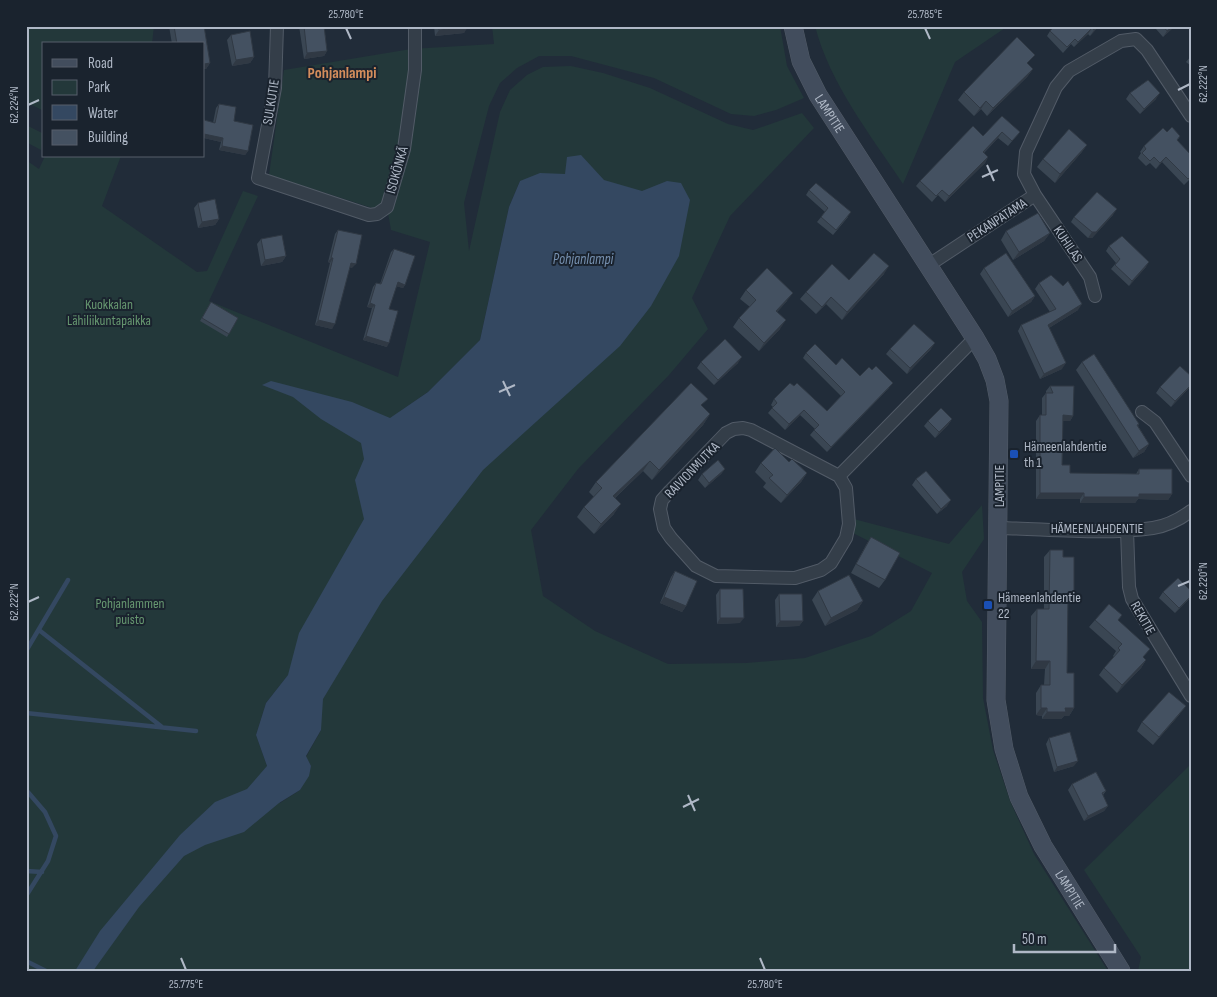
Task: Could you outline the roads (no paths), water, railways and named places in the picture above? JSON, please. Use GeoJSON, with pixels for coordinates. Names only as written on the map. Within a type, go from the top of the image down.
{"type":"FeatureCollection","features":[{"type":"Feature","properties":{"kind":"street","name":"SULKUTIE"},"geometry":{"type":"LineString","coordinates":[[258,178],[275,88],[277,26]]}},
{"type":"Feature","properties":{"kind":"street","name":"ISOKÖNKÄ"},"geometry":{"type":"LineString","coordinates":[[258,178],[369,215],[377,214],[387,207],[404,149],[415,70],[415,26]]}},
{"type":"Feature","properties":{"kind":"street","name":"LAMPITIE"},"geometry":{"type":"LineString","coordinates":[[793,26],[801,61],[818,95],[975,338],[992,373],[999,401],[1000,528],[996,700],[1004,749],[1019,797],[1043,846],[1121,971]]}},
{"type":"Feature","properties":{"kind":"street","name":"PEKANPATAMA"},"geometry":{"type":"LineString","coordinates":[[929,265],[1035,195],[1024,174],[1026,152],[1056,87],[1069,71],[1121,41],[1136,40],[1147,50],[1191,116]]}},
{"type":"Feature","properties":{"kind":"street","name":"KUHILAS"},"geometry":{"type":"LineString","coordinates":[[1035,195],[1090,277],[1095,296]]}},
{"type":"Feature","properties":{"kind":"street"},"geometry":{"type":"LineString","coordinates":[[839,476],[975,338]]}},
{"type":"Feature","properties":{"kind":"street"},"geometry":{"type":"LineString","coordinates":[[1142,412],[1155,422],[1191,476]]}},
{"type":"Feature","properties":{"kind":"street","name":"RAIVIONMUTKA"},"geometry":{"type":"LineString","coordinates":[[734,429],[751,430],[839,476],[846,488],[849,524],[846,538],[831,563],[821,570],[796,578],[722,577],[705,572],[696,566],[671,538],[660,518],[662,500],[726,433],[734,429]]}},
{"type":"Feature","properties":{"kind":"street","name":"HÄMEENLAHDENTIE"},"geometry":{"type":"LineString","coordinates":[[1000,528],[1127,530],[1155,528],[1182,518],[1191,511]]}},
{"type":"Feature","properties":{"kind":"street","name":"REKITIE"},"geometry":{"type":"LineString","coordinates":[[1127,530],[1129,587],[1132,599],[1191,696]]}},
{"type":"Feature","properties":{"kind":"water","name":"Pohjanlampi"},"geometry":{"type":"Polygon","coordinates":[[[581,155],[604,180],[642,191],[667,181],[681,183],[690,200],[679,256],[651,306],[620,346],[483,470],[382,601],[323,699],[321,730],[306,756],[311,766],[309,776],[300,790],[279,803],[244,832],[205,845],[184,856],[139,907],[93,971],[75,971],[100,931],[180,835],[215,802],[247,789],[267,766],[256,735],[266,703],[288,675],[299,633],[364,519],[355,480],[364,459],[361,443],[321,419],[293,397],[262,385],[271,381],[352,402],[390,418],[428,392],[480,340],[509,207],[520,181],[540,173],[565,174],[567,157],[581,155]]]}},
{"type":"Feature","properties":{"kind":"waterway"},"geometry":{"type":"LineString","coordinates":[[26,651],[68,580]]}},
{"type":"Feature","properties":{"kind":"waterway"},"geometry":{"type":"LineString","coordinates":[[39,630],[162,727]]}},
{"type":"Feature","properties":{"kind":"waterway"},"geometry":{"type":"LineString","coordinates":[[26,713],[196,731]]}},
{"type":"Feature","properties":{"kind":"waterway"},"geometry":{"type":"LineString","coordinates":[[26,896],[48,861],[56,836],[45,812],[27,791]]}},
{"type":"Feature","properties":{"kind":"waterway"},"geometry":{"type":"LineString","coordinates":[[26,871],[42,872]]}},
{"type":"Feature","properties":{"kind":"waterway"},"geometry":{"type":"LineString","coordinates":[[26,961],[46,971]]}},
{"type":"Feature","properties":{"kind":"place","name":"Hämeenlahdentie th 1"},"geometry":{"type":"Point","coordinates":[1014,454]}},
{"type":"Feature","properties":{"kind":"place","name":"Hämeenlahdentie 22"},"geometry":{"type":"Point","coordinates":[988,605]}},
{"type":"Feature","properties":{"kind":"district","name":"Pohjanlampi"},"geometry":{"type":"Point","coordinates":[342,73]}},
{"type":"Feature","properties":{"kind":"park label","name":"Kuokkalan Lähiliikuntapaikka"},"geometry":{"type":"Point","coordinates":[109,312]}},
{"type":"Feature","properties":{"kind":"park label","name":"Pohjanlammen puisto"},"geometry":{"type":"Point","coordinates":[130,612]}}]}
